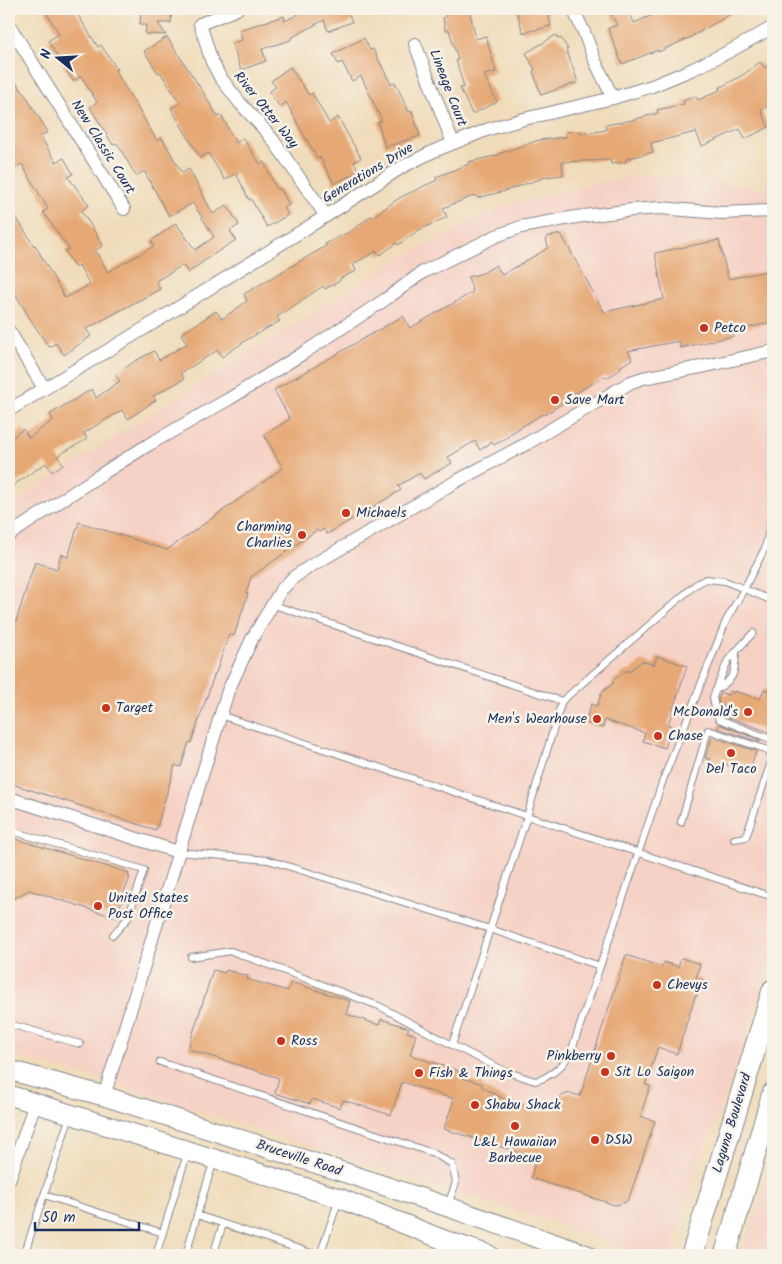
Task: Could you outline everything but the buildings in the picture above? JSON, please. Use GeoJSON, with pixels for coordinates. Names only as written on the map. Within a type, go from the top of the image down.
{"type":"FeatureCollection","features":[{"type":"Feature","properties":{"kind":"main road","name":"Laguna Boulevard"},"geometry":{"type":"LineString","coordinates":[[692,1255],[773,990]]}},
{"type":"Feature","properties":{"kind":"main road","name":"Bruceville Road"},"geometry":{"type":"LineString","coordinates":[[9,1070],[104,1096],[337,1170],[587,1255]]}},
{"type":"Feature","properties":{"kind":"main road"},"geometry":{"type":"LineString","coordinates":[[9,1085],[81,1105],[91,1104],[104,1096]]}},
{"type":"Feature","properties":{"kind":"main road"},"geometry":{"type":"LineString","coordinates":[[724,1255],[773,1093]]}},
{"type":"Feature","properties":{"kind":"main road","name":"Bruceville Road"},"geometry":{"type":"LineString","coordinates":[[9,1095],[339,1198],[442,1248],[488,1255]]}},
{"type":"Feature","properties":{"kind":"street","name":"River Otter Way"},"geometry":{"type":"LineString","coordinates":[[237,9],[200,24],[212,62],[229,90],[273,140],[326,216]]}},
{"type":"Feature","properties":{"kind":"street"},"geometry":{"type":"LineString","coordinates":[[573,9],[613,98]]}},
{"type":"Feature","properties":{"kind":"street","name":"New Classic Court"},"geometry":{"type":"LineString","coordinates":[[9,25],[124,209]]}},
{"type":"Feature","properties":{"kind":"street","name":"Generations Drive"},"geometry":{"type":"LineString","coordinates":[[9,410],[160,319],[402,167],[434,150],[489,129],[613,98],[652,86],[732,50],[773,27]]}},
{"type":"Feature","properties":{"kind":"street","name":"Lineage Court"},"geometry":{"type":"LineString","coordinates":[[415,44],[453,143]]}},
{"type":"Feature","properties":{"kind":"street"},"geometry":{"type":"LineString","coordinates":[[9,535],[148,445],[229,400],[302,354],[423,272],[496,236],[521,228],[576,217],[632,210],[659,208],[729,213],[773,211]]}},
{"type":"Feature","properties":{"kind":"street"},"geometry":{"type":"LineString","coordinates":[[9,331],[44,388]]}},
{"type":"Feature","properties":{"kind":"street"},"geometry":{"type":"LineString","coordinates":[[104,1096],[228,691],[252,639],[286,583],[309,567],[631,382],[773,351]]}},
{"type":"Feature","properties":{"kind":"street"},"geometry":{"type":"LineString","coordinates":[[9,798],[178,852]]}},
{"type":"Feature","properties":{"kind":"street"},"geometry":{"type":"LineString","coordinates":[[9,1180],[35,1103]]}},
{"type":"Feature","properties":{"kind":"lane"},"geometry":{"type":"LineString","coordinates":[[191,957],[231,951],[379,1006],[505,1071],[535,1081],[554,1072],[563,1064],[571,1052],[663,780],[726,621],[765,548],[773,512]]}},
{"type":"Feature","properties":{"kind":"lane"},"geometry":{"type":"LineString","coordinates":[[452,1045],[527,816],[562,701],[696,585],[706,579],[725,581],[773,601]]}},
{"type":"Feature","properties":{"kind":"lane"},"geometry":{"type":"LineString","coordinates":[[272,604],[562,701]]}},
{"type":"Feature","properties":{"kind":"lane"},"geometry":{"type":"LineString","coordinates":[[753,633],[728,660],[712,696],[719,719],[770,739],[773,738]]}},
{"type":"Feature","properties":{"kind":"lane"},"geometry":{"type":"LineString","coordinates":[[715,691],[728,683],[735,672],[736,652]]}},
{"type":"Feature","properties":{"kind":"lane"},"geometry":{"type":"LineString","coordinates":[[220,715],[773,897]]}},
{"type":"Feature","properties":{"kind":"lane"},"geometry":{"type":"LineString","coordinates":[[681,822],[708,730],[764,749],[769,752],[772,759],[746,837],[734,839]]}},
{"type":"Feature","properties":{"kind":"lane"},"geometry":{"type":"LineString","coordinates":[[9,830],[144,870],[128,918],[113,935]]}},
{"type":"Feature","properties":{"kind":"lane"},"geometry":{"type":"LineString","coordinates":[[178,852],[268,860],[490,929],[600,966]]}},
{"type":"Feature","properties":{"kind":"lane"},"geometry":{"type":"LineString","coordinates":[[9,1024],[80,1044]]}},
{"type":"Feature","properties":{"kind":"lane"},"geometry":{"type":"LineString","coordinates":[[160,1062],[433,1153],[452,1164],[456,1182],[448,1207]]}},
{"type":"Feature","properties":{"kind":"lane"},"geometry":{"type":"LineString","coordinates":[[24,1255],[71,1114]]}},
{"type":"Feature","properties":{"kind":"lane"},"geometry":{"type":"LineString","coordinates":[[156,1255],[188,1150]]}},
{"type":"Feature","properties":{"kind":"lane"},"geometry":{"type":"LineString","coordinates":[[186,1255],[215,1159]]}},
{"type":"Feature","properties":{"kind":"lane"},"geometry":{"type":"LineString","coordinates":[[44,1195],[163,1233]]}},
{"type":"Feature","properties":{"kind":"lane"},"geometry":{"type":"LineString","coordinates":[[197,1215],[318,1255],[339,1198]]}},
{"type":"Feature","properties":{"kind":"lane"},"geometry":{"type":"LineString","coordinates":[[214,1252],[223,1224]]}},
{"type":"Feature","properties":{"kind":"shaded area"},"geometry":{"type":"Polygon","coordinates":[[[773,155],[773,951],[730,1086],[702,1153],[672,1250],[666,1255],[635,1255],[610,1243],[561,1225],[92,1077],[9,1055],[9,505],[404,255],[503,206],[594,183],[645,175],[715,181],[765,191],[773,155]]]}},
{"type":"Feature","properties":{"kind":"shaded area"},"geometry":{"type":"Polygon","coordinates":[[[773,1156],[773,1255],[737,1255],[750,1230],[773,1156]]]}},
{"type":"Feature","properties":{"kind":"place","name":"Petco"},"geometry":{"type":"Point","coordinates":[704,328]}},
{"type":"Feature","properties":{"kind":"place","name":"Save Mart"},"geometry":{"type":"Point","coordinates":[555,400]}},
{"type":"Feature","properties":{"kind":"place","name":"Michaels"},"geometry":{"type":"Point","coordinates":[346,513]}},
{"type":"Feature","properties":{"kind":"place","name":"Charming Charlies"},"geometry":{"type":"Point","coordinates":[302,535]}},
{"type":"Feature","properties":{"kind":"place","name":"Target"},"geometry":{"type":"Point","coordinates":[106,708]}},
{"type":"Feature","properties":{"kind":"place","name":"McDonald's"},"geometry":{"type":"Point","coordinates":[748,712]}},
{"type":"Feature","properties":{"kind":"place","name":"Men's Wearhouse"},"geometry":{"type":"Point","coordinates":[597,719]}},
{"type":"Feature","properties":{"kind":"place","name":"Chase"},"geometry":{"type":"Point","coordinates":[658,736]}},
{"type":"Feature","properties":{"kind":"place","name":"Del Taco"},"geometry":{"type":"Point","coordinates":[731,753]}},
{"type":"Feature","properties":{"kind":"place","name":"United States Post Office"},"geometry":{"type":"Point","coordinates":[98,906]}},
{"type":"Feature","properties":{"kind":"place","name":"Chevys"},"geometry":{"type":"Point","coordinates":[657,985]}},
{"type":"Feature","properties":{"kind":"place","name":"Ross"},"geometry":{"type":"Point","coordinates":[281,1041]}},
{"type":"Feature","properties":{"kind":"place","name":"Pinkberry"},"geometry":{"type":"Point","coordinates":[611,1056]}},
{"type":"Feature","properties":{"kind":"place","name":"Sit Lo Saigon"},"geometry":{"type":"Point","coordinates":[605,1072]}},
{"type":"Feature","properties":{"kind":"place","name":"Fish & Things"},"geometry":{"type":"Point","coordinates":[419,1073]}},
{"type":"Feature","properties":{"kind":"place","name":"Shabu Shack"},"geometry":{"type":"Point","coordinates":[475,1105]}},
{"type":"Feature","properties":{"kind":"place","name":"L&L Hawaiian Barbecue"},"geometry":{"type":"Point","coordinates":[515,1126]}},
{"type":"Feature","properties":{"kind":"place","name":"DSW"},"geometry":{"type":"Point","coordinates":[595,1140]}}]}
